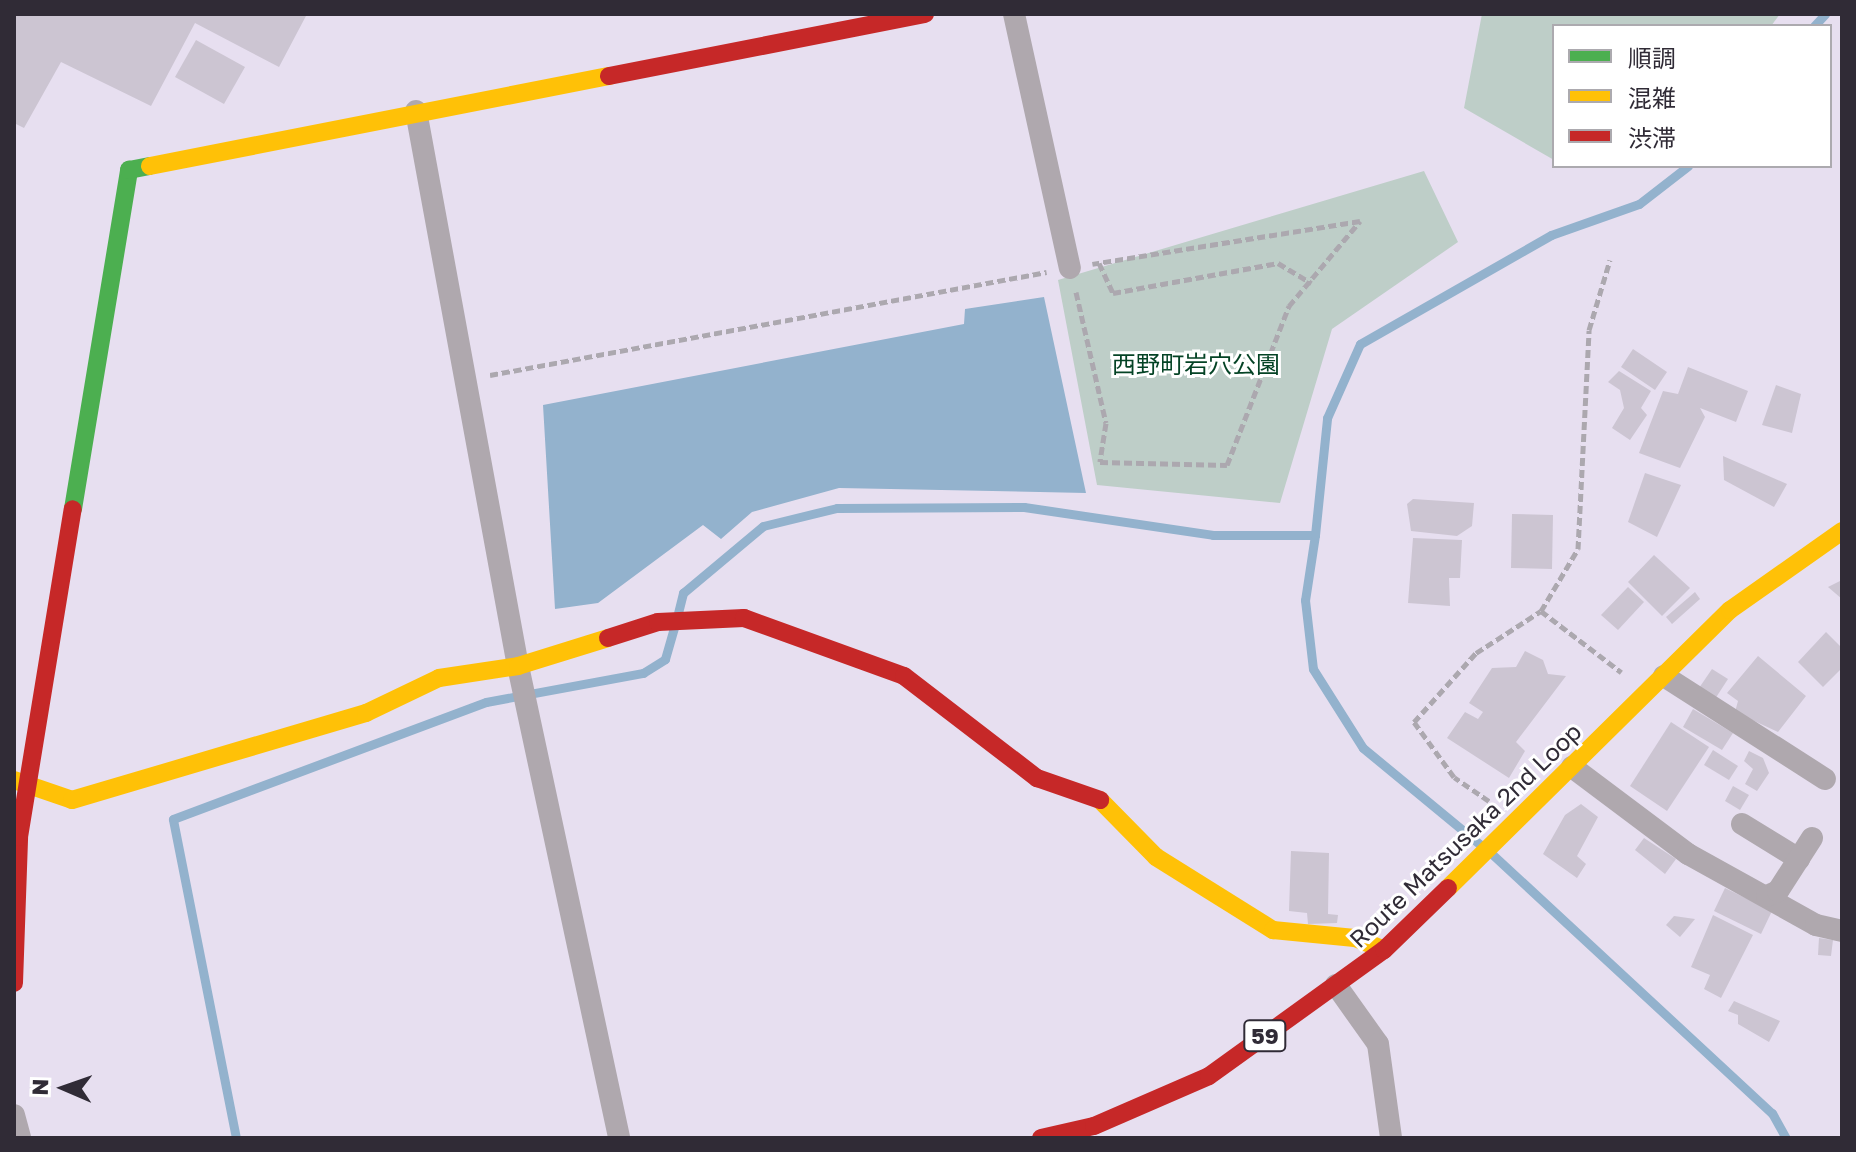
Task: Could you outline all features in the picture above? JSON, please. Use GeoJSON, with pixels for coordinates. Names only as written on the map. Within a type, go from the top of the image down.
{"type":"FeatureCollection","features":[{"type":"Feature","properties":{"kind":"street"},"geometry":{"type":"LineString","coordinates":[[14,983],[19,837],[32,792],[33,736],[129,170],[416,111],[925,14]]}},
{"type":"Feature","properties":{"kind":"street"},"geometry":{"type":"LineString","coordinates":[[1014,14],[1070,268]]}},
{"type":"Feature","properties":{"kind":"street"},"geometry":{"type":"LineString","coordinates":[[416,111],[518,666],[619,1138]]}},
{"type":"Feature","properties":{"kind":"street","name":"Route Matsusaka 2nd Loop"},"geometry":{"type":"LineString","coordinates":[[1041,1138],[1094,1126],[1209,1076],[1384,950],[1730,610],[1842,531]]}},
{"type":"Feature","properties":{"kind":"street"},"geometry":{"type":"LineString","coordinates":[[14,780],[32,792],[72,800],[366,713],[439,678],[518,666],[658,622],[744,618],[904,676],[1037,778],[1094,794],[1156,857],[1273,930],[1355,938],[1384,950]]}},
{"type":"Feature","properties":{"kind":"street"},"geometry":{"type":"LineString","coordinates":[[1664,676],[1825,779]]}},
{"type":"Feature","properties":{"kind":"street"},"geometry":{"type":"LineString","coordinates":[[1572,767],[1688,854],[1816,925],[1842,931]]}},
{"type":"Feature","properties":{"kind":"street"},"geometry":{"type":"LineString","coordinates":[[1742,824],[1799,859]]}},
{"type":"Feature","properties":{"kind":"street"},"geometry":{"type":"LineString","coordinates":[[1767,896],[1799,859],[1812,838]]}},
{"type":"Feature","properties":{"kind":"street"},"geometry":{"type":"LineString","coordinates":[[1336,985],[1378,1044],[1391,1138]]}},
{"type":"Feature","properties":{"kind":"street"},"geometry":{"type":"LineString","coordinates":[[14,1115],[20,1138]]}},
{"type":"Feature","properties":{"kind":"path"},"geometry":{"type":"LineString","coordinates":[[466,380],[1070,268],[1360,221],[1289,306],[1227,465],[1100,462],[1106,423],[1070,268]]}},
{"type":"Feature","properties":{"kind":"path"},"geometry":{"type":"LineString","coordinates":[[1519,820],[1454,777],[1414,722],[1476,653],[1541,611],[1578,549],[1589,330],[1610,260]]}},
{"type":"Feature","properties":{"kind":"path"},"geometry":{"type":"LineString","coordinates":[[1099,263],[1113,293],[1278,263],[1311,283]]}},
{"type":"Feature","properties":{"kind":"path"},"geometry":{"type":"LineString","coordinates":[[1541,611],[1615,665],[1643,697]]}},
{"type":"Feature","properties":{"kind":"green space"},"geometry":{"type":"Polygon","coordinates":[[[1482,14],[1780,14],[1772,24],[1552,24],[1552,159],[1464,108],[1482,14]]]}},
{"type":"Feature","properties":{"kind":"green space","name":"西野町岩穴公園"},"geometry":{"type":"Polygon","coordinates":[[[1424,171],[1458,242],[1332,329],[1280,503],[1097,485],[1058,280],[1424,171]]]}},
{"type":"Feature","properties":{"kind":"water"},"geometry":{"type":"Polygon","coordinates":[[[1044,297],[1086,493],[839,488],[752,512],[721,539],[703,525],[598,603],[555,609],[543,405],[964,324],[965,309],[1044,297]]]}},
{"type":"Feature","properties":{"kind":"building"},"geometry":{"type":"Polygon","coordinates":[[[14,14],[307,14],[279,67],[195,23],[151,106],[61,62],[24,128],[14,123],[14,14]]]}},
{"type":"Feature","properties":{"kind":"building"},"geometry":{"type":"Polygon","coordinates":[[[196,40],[245,67],[224,104],[175,77],[196,40]]]}},
{"type":"Feature","properties":{"kind":"building"},"geometry":{"type":"Polygon","coordinates":[[[1633,349],[1667,372],[1655,390],[1621,367],[1633,349]]]}},
{"type":"Feature","properties":{"kind":"building"},"geometry":{"type":"Polygon","coordinates":[[[1688,367],[1748,391],[1736,422],[1700,408],[1705,417],[1680,468],[1639,453],[1663,391],[1678,394],[1688,367]]]}},
{"type":"Feature","properties":{"kind":"building"},"geometry":{"type":"Polygon","coordinates":[[[1619,371],[1651,391],[1641,408],[1647,415],[1630,440],[1612,428],[1624,408],[1620,390],[1608,382],[1619,371]]]}},
{"type":"Feature","properties":{"kind":"building"},"geometry":{"type":"Polygon","coordinates":[[[1776,385],[1801,394],[1792,433],[1762,425],[1776,385]]]}},
{"type":"Feature","properties":{"kind":"building"},"geometry":{"type":"Polygon","coordinates":[[[1723,456],[1787,484],[1774,507],[1724,480],[1723,456]]]}},
{"type":"Feature","properties":{"kind":"building"},"geometry":{"type":"Polygon","coordinates":[[[1645,473],[1681,485],[1657,537],[1628,522],[1645,473]]]}},
{"type":"Feature","properties":{"kind":"building"},"geometry":{"type":"Polygon","coordinates":[[[1413,499],[1474,503],[1472,526],[1457,536],[1411,531],[1407,504],[1413,499]]]}},
{"type":"Feature","properties":{"kind":"building"},"geometry":{"type":"Polygon","coordinates":[[[1512,514],[1553,515],[1552,569],[1511,568],[1512,514]]]}},
{"type":"Feature","properties":{"kind":"building"},"geometry":{"type":"Polygon","coordinates":[[[1413,538],[1462,540],[1460,578],[1449,578],[1450,606],[1408,603],[1413,538]]]}},
{"type":"Feature","properties":{"kind":"building"},"geometry":{"type":"Polygon","coordinates":[[[1654,555],[1690,588],[1662,616],[1628,582],[1654,555]]]}},
{"type":"Feature","properties":{"kind":"building"},"geometry":{"type":"Polygon","coordinates":[[[1842,580],[1842,599],[1828,587],[1842,580]]]}},
{"type":"Feature","properties":{"kind":"building"},"geometry":{"type":"Polygon","coordinates":[[[1628,587],[1644,602],[1618,630],[1601,615],[1628,587]]]}},
{"type":"Feature","properties":{"kind":"building"},"geometry":{"type":"Polygon","coordinates":[[[1695,592],[1700,599],[1672,624],[1666,617],[1695,592]]]}},
{"type":"Feature","properties":{"kind":"building"},"geometry":{"type":"Polygon","coordinates":[[[1826,632],[1842,648],[1842,668],[1823,687],[1798,662],[1826,632]]]}},
{"type":"Feature","properties":{"kind":"building"},"geometry":{"type":"Polygon","coordinates":[[[1525,651],[1543,660],[1548,674],[1566,676],[1516,742],[1525,751],[1509,778],[1447,738],[1465,712],[1478,719],[1483,712],[1469,703],[1492,668],[1516,667],[1525,651]]]}},
{"type":"Feature","properties":{"kind":"building"},"geometry":{"type":"Polygon","coordinates":[[[1758,656],[1806,696],[1778,732],[1735,712],[1738,701],[1727,693],[1758,656]]]}},
{"type":"Feature","properties":{"kind":"building"},"geometry":{"type":"Polygon","coordinates":[[[1712,669],[1728,679],[1715,699],[1699,688],[1712,669]]]}},
{"type":"Feature","properties":{"kind":"building"},"geometry":{"type":"Polygon","coordinates":[[[1693,709],[1733,733],[1722,750],[1683,727],[1693,709]]]}},
{"type":"Feature","properties":{"kind":"building"},"geometry":{"type":"Polygon","coordinates":[[[1671,722],[1709,747],[1667,811],[1630,786],[1671,722]]]}},
{"type":"Feature","properties":{"kind":"building"},"geometry":{"type":"Polygon","coordinates":[[[1713,750],[1738,766],[1729,780],[1704,765],[1713,750]]]}},
{"type":"Feature","properties":{"kind":"building"},"geometry":{"type":"Polygon","coordinates":[[[1749,751],[1763,758],[1769,773],[1757,791],[1745,784],[1753,769],[1744,761],[1749,751]]]}},
{"type":"Feature","properties":{"kind":"building"},"geometry":{"type":"Polygon","coordinates":[[[1733,786],[1749,795],[1740,810],[1725,801],[1733,786]]]}},
{"type":"Feature","properties":{"kind":"building"},"geometry":{"type":"Polygon","coordinates":[[[1581,804],[1598,817],[1577,856],[1586,864],[1577,878],[1543,854],[1565,815],[1581,804]]]}},
{"type":"Feature","properties":{"kind":"building"},"geometry":{"type":"Polygon","coordinates":[[[1644,838],[1676,859],[1665,874],[1635,850],[1644,838]]]}},
{"type":"Feature","properties":{"kind":"building"},"geometry":{"type":"Polygon","coordinates":[[[1291,851],[1329,853],[1328,914],[1338,915],[1337,923],[1308,924],[1307,913],[1289,911],[1291,851]]]}},
{"type":"Feature","properties":{"kind":"building"},"geometry":{"type":"Polygon","coordinates":[[[1725,888],[1772,911],[1761,934],[1714,911],[1725,888]]]}},
{"type":"Feature","properties":{"kind":"building"},"geometry":{"type":"Polygon","coordinates":[[[1713,915],[1753,935],[1721,998],[1704,989],[1710,975],[1691,967],[1713,915]]]}},
{"type":"Feature","properties":{"kind":"building"},"geometry":{"type":"Polygon","coordinates":[[[1674,916],[1695,919],[1680,937],[1666,925],[1674,916]]]}},
{"type":"Feature","properties":{"kind":"building"},"geometry":{"type":"Polygon","coordinates":[[[1819,938],[1833,940],[1831,956],[1818,955],[1819,938]]]}},
{"type":"Feature","properties":{"kind":"building"},"geometry":{"type":"Polygon","coordinates":[[[1734,1001],[1780,1021],[1769,1042],[1738,1024],[1738,1015],[1728,1011],[1734,1001]]]}},
{"type":"Feature","properties":{"kind":"waterway"},"geometry":{"type":"LineString","coordinates":[[1816,24],[1825,14]]}},
{"type":"Feature","properties":{"kind":"waterway"},"geometry":{"type":"LineString","coordinates":[[678,613],[683,593],[763,526],[837,508],[1024,507],[1213,535],[1315,535],[1327,418],[1360,344],[1551,235],[1639,204],[1685,168]]}},
{"type":"Feature","properties":{"kind":"waterway"},"geometry":{"type":"LineString","coordinates":[[1315,535],[1305,600],[1313,669],[1363,748],[1482,846]]}},
{"type":"Feature","properties":{"kind":"waterway"},"geometry":{"type":"LineString","coordinates":[[236,1138],[173,819],[486,702],[643,673],[665,659],[674,628]]}},
{"type":"Feature","properties":{"kind":"waterway"},"geometry":{"type":"LineString","coordinates":[[1493,855],[1772,1113],[1786,1138]]}},
{"type":"Feature","properties":{"kind":"traffic: fast"},"geometry":{"type":"LineString","coordinates":[[73,509],[129,170],[150,166]]}},
{"type":"Feature","properties":{"kind":"traffic: slow"},"geometry":{"type":"LineString","coordinates":[[150,166],[609,76]]}},
{"type":"Feature","properties":{"kind":"traffic: slow"},"geometry":{"type":"LineString","coordinates":[[1448,888],[1730,610],[1842,531]]}},
{"type":"Feature","properties":{"kind":"traffic: slow"},"geometry":{"type":"LineString","coordinates":[[14,780],[72,800],[366,713],[439,678],[518,666],[608,638]]}},
{"type":"Feature","properties":{"kind":"traffic: slow"},"geometry":{"type":"LineString","coordinates":[[1100,800],[1156,857],[1273,930],[1355,938],[1384,950]]}},
{"type":"Feature","properties":{"kind":"traffic: jam"},"geometry":{"type":"LineString","coordinates":[[609,76],[925,14]]}},
{"type":"Feature","properties":{"kind":"traffic: jam"},"geometry":{"type":"LineString","coordinates":[[14,983],[19,837],[73,509]]}},
{"type":"Feature","properties":{"kind":"traffic: jam"},"geometry":{"type":"LineString","coordinates":[[608,638],[658,622],[744,618],[904,676],[1037,778],[1100,800]]}},
{"type":"Feature","properties":{"kind":"traffic: jam"},"geometry":{"type":"LineString","coordinates":[[1041,1138],[1094,1126],[1209,1076],[1384,950],[1448,888]]}}]}
